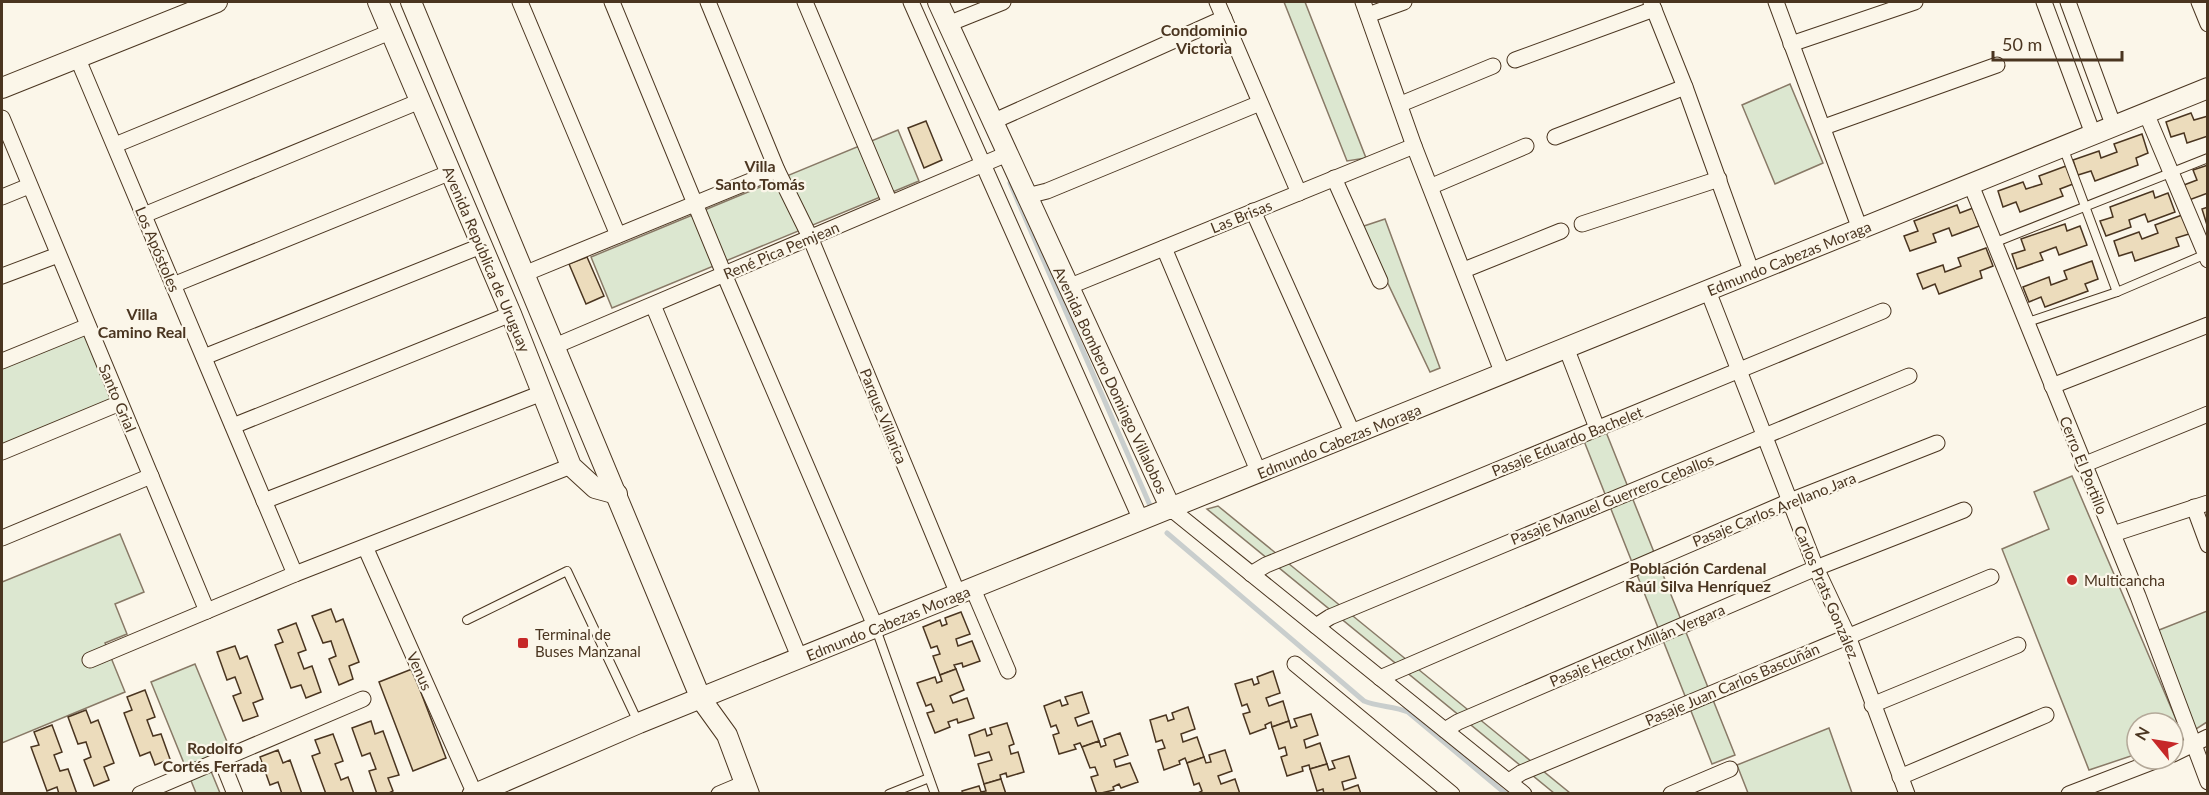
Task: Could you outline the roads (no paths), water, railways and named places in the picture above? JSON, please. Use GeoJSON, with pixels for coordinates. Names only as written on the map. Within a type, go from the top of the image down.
{"type":"FeatureCollection","features":[{"type":"Feature","properties":{"kind":"street"},"geometry":{"type":"LineString","coordinates":[[2,88],[217,2]]}},
{"type":"Feature","properties":{"kind":"street","name":"Avenida República de Uruguay"},"geometry":{"type":"LineString","coordinates":[[378,2],[511,314],[571,466],[595,488],[617,494]]}},
{"type":"Feature","properties":{"kind":"street","name":"Avenida República de Uruguay"},"geometry":{"type":"LineString","coordinates":[[411,2],[701,699],[727,735],[747,788]]}},
{"type":"Feature","properties":{"kind":"street"},"geometry":{"type":"LineString","coordinates":[[520,2],[618,235]]}},
{"type":"Feature","properties":{"kind":"street"},"geometry":{"type":"LineString","coordinates":[[612,2],[724,274],[876,628]]}},
{"type":"Feature","properties":{"kind":"street","name":"Parque Villarica"},"geometry":{"type":"LineString","coordinates":[[708,2],[777,170],[810,237],[966,592],[1008,671]]}},
{"type":"Feature","properties":{"kind":"street"},"geometry":{"type":"LineString","coordinates":[[806,2],[891,203]]}},
{"type":"Feature","properties":{"kind":"street","name":"Avenida Bombero Domingo Villalobos"},"geometry":{"type":"LineString","coordinates":[[911,2],[1141,520]]}},
{"type":"Feature","properties":{"kind":"street","name":"Avenida Bombero Domingo Villalobos"},"geometry":{"type":"LineString","coordinates":[[938,2],[1171,508],[1524,794]]}},
{"type":"Feature","properties":{"kind":"street"},"geometry":{"type":"LineString","coordinates":[[948,24],[1003,2]]}},
{"type":"Feature","properties":{"kind":"street"},"geometry":{"type":"LineString","coordinates":[[1217,2],[1299,193]]}},
{"type":"Feature","properties":{"kind":"street"},"geometry":{"type":"LineString","coordinates":[[1404,2],[1365,8],[1401,104],[1414,146],[1432,186],[1503,374]]}},
{"type":"Feature","properties":{"kind":"street"},"geometry":{"type":"LineString","coordinates":[[1776,2],[1860,229]]}},
{"type":"Feature","properties":{"kind":"street"},"geometry":{"type":"LineString","coordinates":[[1791,44],[1915,2]]}},
{"type":"Feature","properties":{"kind":"street"},"geometry":{"type":"LineString","coordinates":[[2044,2],[2093,135]]}},
{"type":"Feature","properties":{"kind":"street"},"geometry":{"type":"LineString","coordinates":[[2068,2],[2114,127]]}},
{"type":"Feature","properties":{"kind":"street"},"geometry":{"type":"LineString","coordinates":[[2199,2],[2208,24]]}},
{"type":"Feature","properties":{"kind":"street"},"geometry":{"type":"LineString","coordinates":[[1515,60],[1653,5],[1752,273]]}},
{"type":"Feature","properties":{"kind":"street"},"geometry":{"type":"LineString","coordinates":[[992,122],[1224,18]]}},
{"type":"Feature","properties":{"kind":"street"},"geometry":{"type":"LineString","coordinates":[[115,146],[390,32]]}},
{"type":"Feature","properties":{"kind":"street","name":"Los Apóstoles"},"geometry":{"type":"LineString","coordinates":[[77,57],[295,574]]}},
{"type":"Feature","properties":{"kind":"street"},"geometry":{"type":"LineString","coordinates":[[1824,127],[1996,65]]}},
{"type":"Feature","properties":{"kind":"street"},"geometry":{"type":"LineString","coordinates":[[1401,104],[1493,66]]}},
{"type":"Feature","properties":{"kind":"street"},"geometry":{"type":"LineString","coordinates":[[1555,137],[1685,87]]}},
{"type":"Feature","properties":{"kind":"street","name":"Edmundo Cabezas Moraga"},"geometry":{"type":"LineString","coordinates":[[473,793],[639,723],[1353,434],[1567,350],[2208,88]]}},
{"type":"Feature","properties":{"kind":"street"},"geometry":{"type":"LineString","coordinates":[[144,215],[420,101]]}},
{"type":"Feature","properties":{"kind":"street"},"geometry":{"type":"LineString","coordinates":[[1027,196],[1047,191],[1260,103]]}},
{"type":"Feature","properties":{"kind":"street"},"geometry":{"type":"LineString","coordinates":[[2146,113],[2207,256]]}},
{"type":"Feature","properties":{"kind":"street","name":"Santo Grial"},"geometry":{"type":"LineString","coordinates":[[2,118],[207,610]]}},
{"type":"Feature","properties":{"kind":"street","name":"Las Brisas"},"geometry":{"type":"LineString","coordinates":[[1068,287],[1414,146]]}},
{"type":"Feature","properties":{"kind":"street"},"geometry":{"type":"LineString","coordinates":[[1432,186],[1526,146]]}},
{"type":"Feature","properties":{"kind":"street","name":"René Pica Pemjean"},"geometry":{"type":"LineString","coordinates":[[555,346],[1007,154]]}},
{"type":"Feature","properties":{"kind":"street"},"geometry":{"type":"LineString","coordinates":[[524,274],[777,170]]}},
{"type":"Feature","properties":{"kind":"street"},"geometry":{"type":"LineString","coordinates":[[173,285],[451,172]]}},
{"type":"Feature","properties":{"kind":"street"},"geometry":{"type":"LineString","coordinates":[[1334,178],[1380,281]]}},
{"type":"Feature","properties":{"kind":"street"},"geometry":{"type":"LineString","coordinates":[[1582,224],[1719,179]]}},
{"type":"Feature","properties":{"kind":"street","name":"Cerro El Portillo"},"geometry":{"type":"LineString","coordinates":[[1971,185],[1996,242],[2083,465],[2201,741],[2208,782]]}},
{"type":"Feature","properties":{"kind":"street"},"geometry":{"type":"LineString","coordinates":[[2,197],[29,186]]}},
{"type":"Feature","properties":{"kind":"street"},"geometry":{"type":"LineString","coordinates":[[1253,211],[1353,434]]}},
{"type":"Feature","properties":{"kind":"street"},"geometry":{"type":"LineString","coordinates":[[1464,270],[1561,231]]}},
{"type":"Feature","properties":{"kind":"street"},"geometry":{"type":"LineString","coordinates":[[204,357],[481,246]]}},
{"type":"Feature","properties":{"kind":"street"},"geometry":{"type":"LineString","coordinates":[[1164,248],[1259,473]]}},
{"type":"Feature","properties":{"kind":"street"},"geometry":{"type":"LineString","coordinates":[[2,276],[58,255]]}},
{"type":"Feature","properties":{"kind":"street","name":"Carlos Prats González"},"geometry":{"type":"LineString","coordinates":[[1708,291],[1816,568],[1848,636],[1907,794]]}},
{"type":"Feature","properties":{"kind":"street"},"geometry":{"type":"LineString","coordinates":[[653,305],[800,659]]}},
{"type":"Feature","properties":{"kind":"street","name":"Pasaje Eduardo Bachelet"},"geometry":{"type":"LineString","coordinates":[[1251,574],[1266,565],[1883,311]]}},
{"type":"Feature","properties":{"kind":"street"},"geometry":{"type":"LineString","coordinates":[[233,426],[511,314]]}},
{"type":"Feature","properties":{"kind":"street"},"geometry":{"type":"LineString","coordinates":[[2052,386],[2208,325]]}},
{"type":"Feature","properties":{"kind":"street"},"geometry":{"type":"LineString","coordinates":[[2,361],[88,326]]}},
{"type":"Feature","properties":{"kind":"street"},"geometry":{"type":"LineString","coordinates":[[1567,350],[1597,428]]}},
{"type":"Feature","properties":{"kind":"street","name":"Pasaje Manuel Guerrero Ceballos"},"geometry":{"type":"LineString","coordinates":[[1316,626],[1341,613],[1909,376]]}},
{"type":"Feature","properties":{"kind":"street"},"geometry":{"type":"LineString","coordinates":[[264,501],[542,393]]}},
{"type":"Feature","properties":{"kind":"street"},"geometry":{"type":"LineString","coordinates":[[2,452],[120,403]]}},
{"type":"Feature","properties":{"kind":"street"},"geometry":{"type":"LineString","coordinates":[[2083,465],[2208,414]]}},
{"type":"Feature","properties":{"kind":"street","name":"Pasaje Carlos Arellano Jara"},"geometry":{"type":"LineString","coordinates":[[1380,678],[1790,501],[1936,443]]}},
{"type":"Feature","properties":{"kind":"street"},"geometry":{"type":"LineString","coordinates":[[90,660],[295,574],[366,549],[571,466]]}},
{"type":"Feature","properties":{"kind":"street"},"geometry":{"type":"LineString","coordinates":[[2,538],[150,476]]}},
{"type":"Feature","properties":{"kind":"street"},"geometry":{"type":"LineString","coordinates":[[2113,534],[2201,505],[2208,545]]}},
{"type":"Feature","properties":{"kind":"street","name":"Pasaje Hector Millán Vergara"},"geometry":{"type":"LineString","coordinates":[[1445,730],[1458,722],[1816,568],[1964,510]]}},
{"type":"Feature","properties":{"kind":"street","name":"Venus"},"geometry":{"type":"LineString","coordinates":[[366,549],[473,793]]}},
{"type":"Feature","properties":{"kind":"street","name":"Pasaje Juan Carlos Bascuñán"},"geometry":{"type":"LineString","coordinates":[[1509,781],[1521,773],[1991,577]]}},
{"type":"Feature","properties":{"kind":"street"},"geometry":{"type":"LineString","coordinates":[[1872,705],[2018,645]]}},
{"type":"Feature","properties":{"kind":"street"},"geometry":{"type":"LineString","coordinates":[[1295,664],[1452,794]]}},
{"type":"Feature","properties":{"kind":"street"},"geometry":{"type":"LineString","coordinates":[[140,794],[363,699]]}},
{"type":"Feature","properties":{"kind":"street"},"geometry":{"type":"LineString","coordinates":[[1900,777],[2046,715]]}},
{"type":"Feature","properties":{"kind":"street"},"geometry":{"type":"LineString","coordinates":[[2185,748],[2201,741]]}},
{"type":"Feature","properties":{"kind":"street"},"geometry":{"type":"LineString","coordinates":[[221,759],[235,794]]}},
{"type":"Feature","properties":{"kind":"street"},"geometry":{"type":"LineString","coordinates":[[1671,794],[1730,769]]}},
{"type":"Feature","properties":{"kind":"street"},"geometry":{"type":"LineString","coordinates":[[2069,794],[2129,771]]}},
{"type":"Feature","properties":{"kind":"street"},"geometry":{"type":"LineString","coordinates":[[719,794],[747,788]]}},
{"type":"Feature","properties":{"kind":"lane"},"geometry":{"type":"LineString","coordinates":[[2063,147],[2117,292]]}},
{"type":"Feature","properties":{"kind":"lane"},"geometry":{"type":"LineString","coordinates":[[1996,242],[2208,158]]}},
{"type":"Feature","properties":{"kind":"lane"},"geometry":{"type":"LineString","coordinates":[[2028,322],[2117,292],[2207,256]]}},
{"type":"Feature","properties":{"kind":"lane"},"geometry":{"type":"LineString","coordinates":[[467,620],[567,571],[639,723]]}},
{"type":"Feature","properties":{"kind":"lane"},"geometry":{"type":"LineString","coordinates":[[876,628],[935,794]]}},
{"type":"Feature","properties":{"kind":"lane"},"geometry":{"type":"LineString","coordinates":[[889,794],[929,778]]}},
{"type":"Feature","properties":{"kind":"waterway"},"geometry":{"type":"LineString","coordinates":[[1010,183],[1152,510]]}},
{"type":"Feature","properties":{"kind":"waterway"},"geometry":{"type":"LineString","coordinates":[[1167,533],[1364,701],[1408,712],[1506,794]]}},
{"type":"Feature","properties":{"kind":"place","name":"Multicancha"},"geometry":{"type":"Point","coordinates":[2072,580]}},
{"type":"Feature","properties":{"kind":"place","name":"Terminal de Buses Manzanal"},"geometry":{"type":"Point","coordinates":[523,643]}},
{"type":"Feature","properties":{"kind":"district","name":"Condominio Victoria"},"geometry":{"type":"Point","coordinates":[1204,38]}},
{"type":"Feature","properties":{"kind":"district","name":"Villa Santo Tomás"},"geometry":{"type":"Point","coordinates":[760,174]}},
{"type":"Feature","properties":{"kind":"district","name":"Villa Camino Real"},"geometry":{"type":"Point","coordinates":[142,322]}},
{"type":"Feature","properties":{"kind":"district","name":"Población Cardenal Raúl Silva Henríquez"},"geometry":{"type":"Point","coordinates":[1698,576]}},
{"type":"Feature","properties":{"kind":"district","name":"Rodolfo Cortés Ferrada"},"geometry":{"type":"Point","coordinates":[215,756]}}]}
